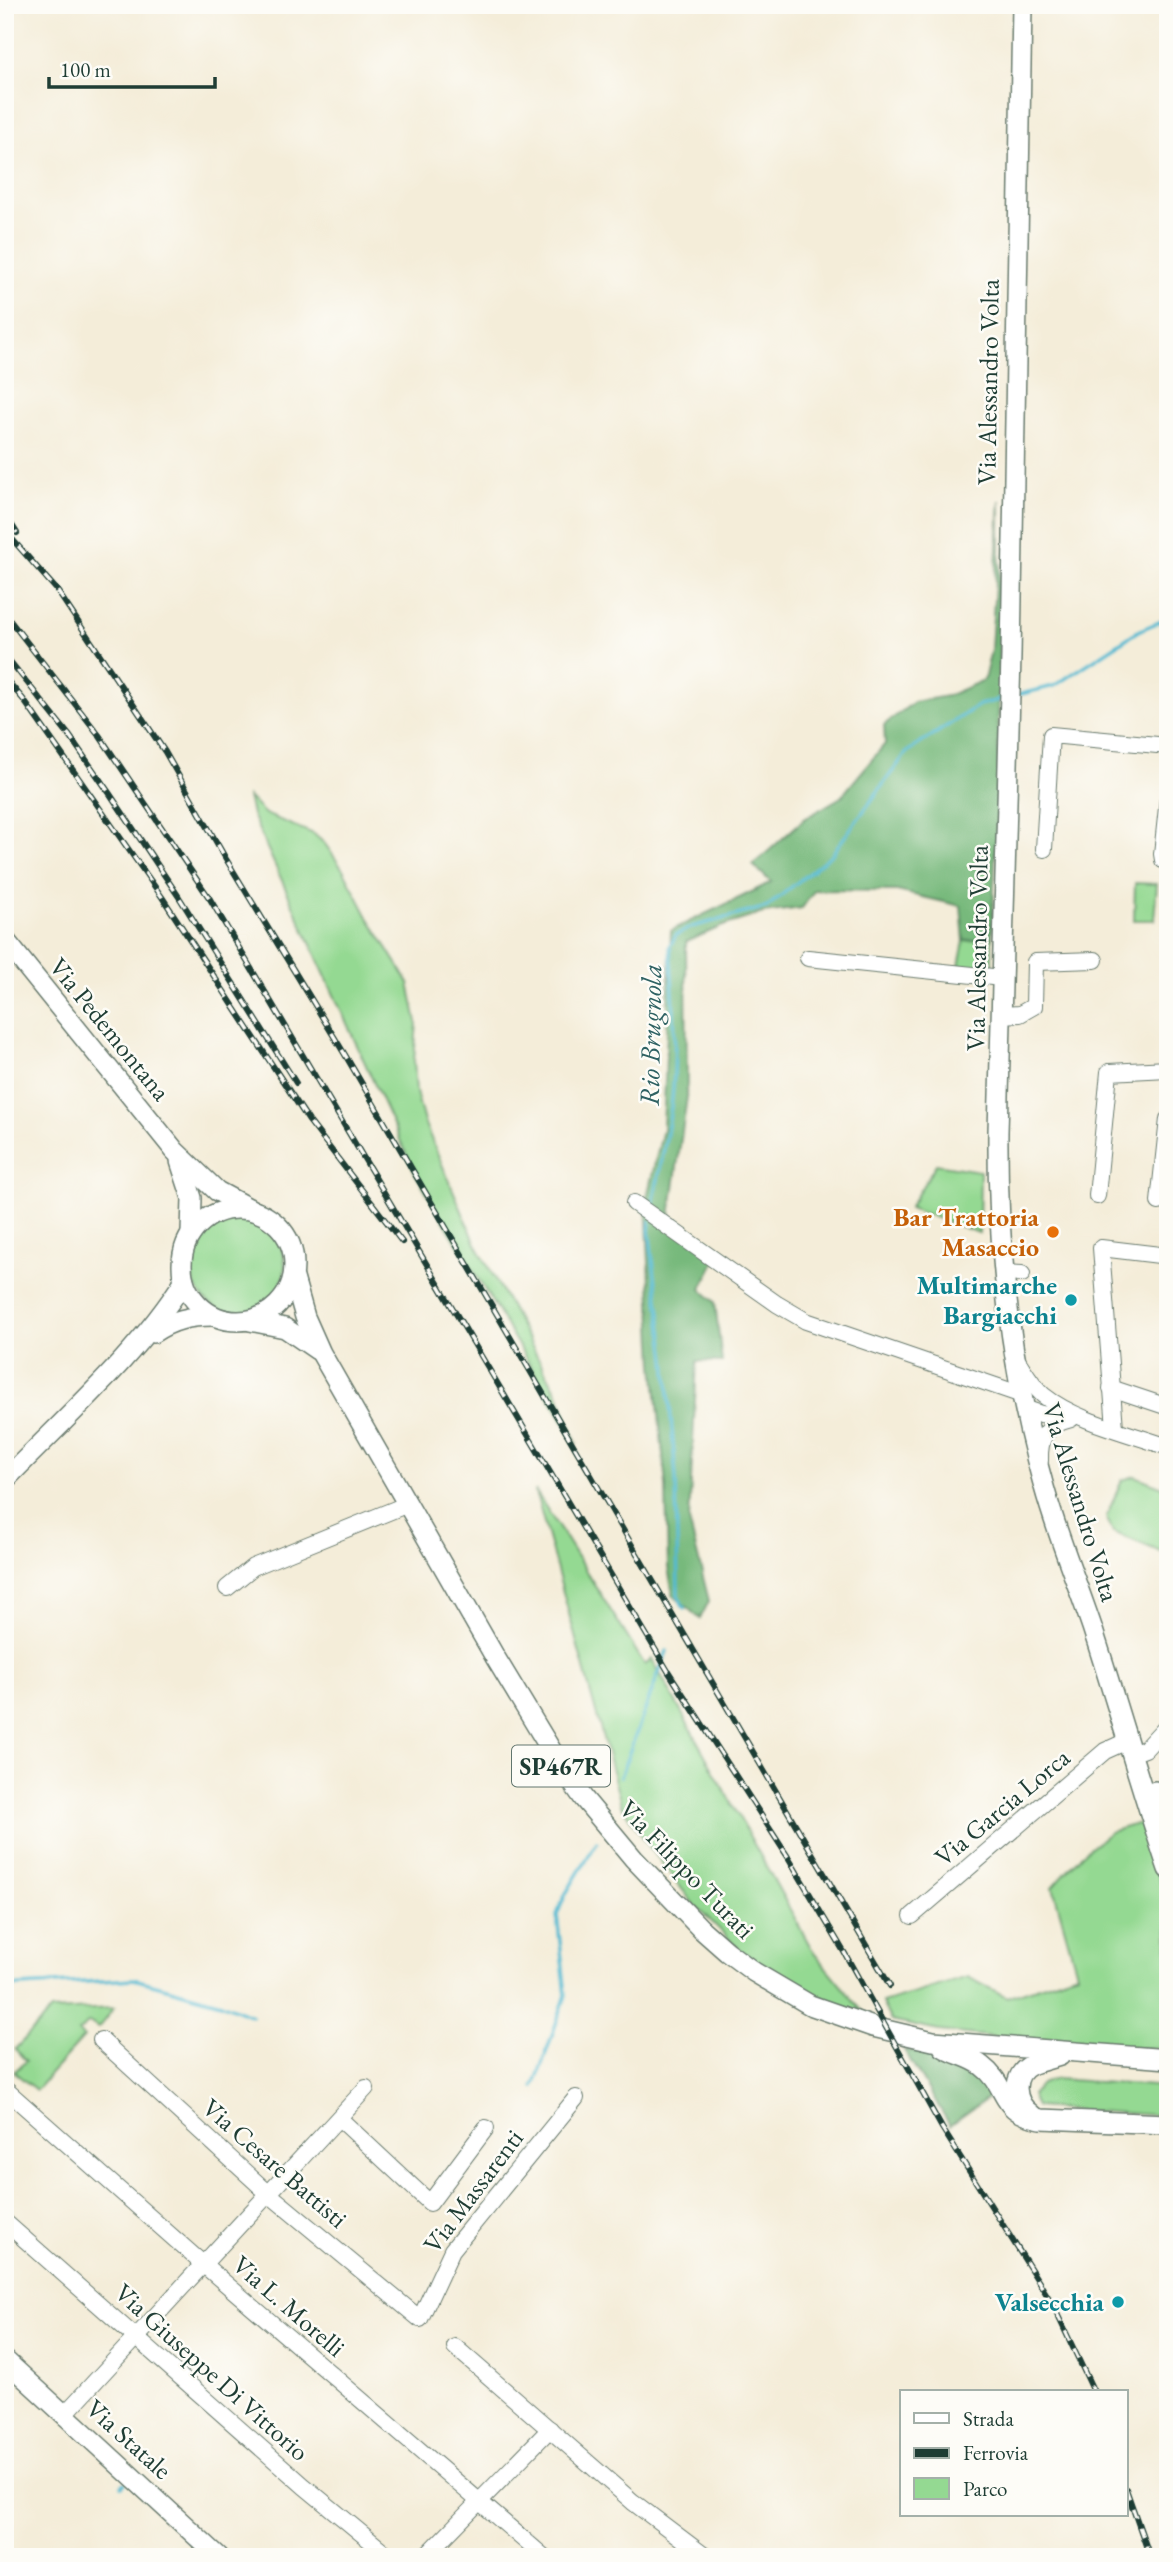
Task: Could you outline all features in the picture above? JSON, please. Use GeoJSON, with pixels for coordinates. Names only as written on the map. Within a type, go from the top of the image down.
{"type":"FeatureCollection","features":[{"type":"Feature","properties":{"kind":"main road","name":"Via Alessandro Volta"},"geometry":{"type":"LineString","coordinates":[[1022,5],[998,1198],[1013,1273],[1014,1356],[1044,1488],[1167,1860]]}},
{"type":"Feature","properties":{"kind":"main road","name":"Via Pedemontana"},"geometry":{"type":"LineString","coordinates":[[5,940],[175,1151]]}},
{"type":"Feature","properties":{"kind":"main road"},"geometry":{"type":"LineString","coordinates":[[175,1151],[217,1191],[256,1212]]}},
{"type":"Feature","properties":{"kind":"main road"},"geometry":{"type":"LineString","coordinates":[[175,1151],[192,1198],[191,1234]]}},
{"type":"Feature","properties":{"kind":"main road"},"geometry":{"type":"LineString","coordinates":[[191,1234],[204,1220],[220,1212],[238,1209],[256,1212]]}},
{"type":"Feature","properties":{"kind":"main road","name":"SP467R"},"geometry":{"type":"LineString","coordinates":[[256,1212],[280,1227],[288,1238],[293,1251],[294,1278]]}},
{"type":"Feature","properties":{"kind":"main road","name":"SP467R"},"geometry":{"type":"LineString","coordinates":[[5,1480],[164,1313],[184,1281],[182,1256],[191,1234]]}},
{"type":"Feature","properties":{"kind":"main road"},"geometry":{"type":"LineString","coordinates":[[250,1321],[265,1316],[278,1306],[288,1293],[294,1278]]}},
{"type":"Feature","properties":{"kind":"main road","name":"Via Filippo Turati"},"geometry":{"type":"LineString","coordinates":[[294,1278],[305,1317],[321,1353],[562,1768],[634,1859],[684,1912],[727,1952],[754,1972],[810,2005],[873,2027],[933,2041],[1168,2059]]}},
{"type":"Feature","properties":{"kind":"main road"},"geometry":{"type":"LineString","coordinates":[[184,1281],[190,1295],[200,1307],[213,1316]]}},
{"type":"Feature","properties":{"kind":"main road","name":"SP467R"},"geometry":{"type":"LineString","coordinates":[[140,1341],[168,1323],[194,1316],[213,1316],[231,1322],[250,1321]]}},
{"type":"Feature","properties":{"kind":"main road","name":"Via Filippo Turati"},"geometry":{"type":"LineString","coordinates":[[250,1321],[285,1328],[321,1353]]}},
{"type":"Feature","properties":{"kind":"main road"},"geometry":{"type":"LineString","coordinates":[[1129,1747],[1153,1788],[1168,1823]]}},
{"type":"Feature","properties":{"kind":"main road"},"geometry":{"type":"LineString","coordinates":[[933,2041],[980,2064],[991,2074],[1007,2102],[1026,2116],[1168,2124]]}},
{"type":"Feature","properties":{"kind":"main road"},"geometry":{"type":"LineString","coordinates":[[1037,2118],[1026,2110],[1018,2099],[1017,2089],[1024,2070],[1031,2065],[1072,2052]]}},
{"type":"Feature","properties":{"kind":"main road","name":"Via Statale"},"geometry":{"type":"LineString","coordinates":[[5,2360],[219,2557]]}},
{"type":"Feature","properties":{"kind":"street"},"geometry":{"type":"LineString","coordinates":[[1044,849],[1051,735],[1168,746]]}},
{"type":"Feature","properties":{"kind":"street"},"geometry":{"type":"LineString","coordinates":[[1168,798],[1162,854],[1163,860],[1168,861]]}},
{"type":"Feature","properties":{"kind":"street"},"geometry":{"type":"LineString","coordinates":[[808,958],[1002,978]]}},
{"type":"Feature","properties":{"kind":"street"},"geometry":{"type":"LineString","coordinates":[[1001,1014],[1020,1014],[1034,1006],[1035,962],[1094,960]]}},
{"type":"Feature","properties":{"kind":"street"},"geometry":{"type":"LineString","coordinates":[[1097,1196],[1109,1072],[1168,1069]]}},
{"type":"Feature","properties":{"kind":"street"},"geometry":{"type":"LineString","coordinates":[[1159,1202],[1168,1119]]}},
{"type":"Feature","properties":{"kind":"street"},"geometry":{"type":"LineString","coordinates":[[647,1211],[777,1304],[806,1321],[1023,1401],[1168,1447]]}},
{"type":"Feature","properties":{"kind":"street"},"geometry":{"type":"LineString","coordinates":[[1115,1428],[1101,1248],[1168,1256]]}},
{"type":"Feature","properties":{"kind":"street"},"geometry":{"type":"LineString","coordinates":[[1014,1356],[1036,1387],[1072,1415]]}},
{"type":"Feature","properties":{"kind":"street"},"geometry":{"type":"LineString","coordinates":[[1111,1388],[1168,1407]]}},
{"type":"Feature","properties":{"kind":"street"},"geometry":{"type":"LineString","coordinates":[[1044,1488],[1040,1457],[1042,1438],[1049,1428],[1072,1415]]}},
{"type":"Feature","properties":{"kind":"street"},"geometry":{"type":"LineString","coordinates":[[227,1588],[253,1567],[408,1504]]}},
{"type":"Feature","properties":{"kind":"street","name":"Via Garcia Lorca"},"geometry":{"type":"LineString","coordinates":[[912,1916],[1105,1751],[1129,1747],[1145,1749],[1168,1724]]}},
{"type":"Feature","properties":{"kind":"street","name":"Via Cesare Battisti"},"geometry":{"type":"LineString","coordinates":[[101,2039],[269,2194],[419,2319]]}},
{"type":"Feature","properties":{"kind":"street"},"geometry":{"type":"LineString","coordinates":[[64,2415],[366,2088]]}},
{"type":"Feature","properties":{"kind":"street","name":"Via L. Morelli"},"geometry":{"type":"LineString","coordinates":[[5,2089],[204,2266],[544,2557]]}},
{"type":"Feature","properties":{"kind":"street","name":"Via Massarenti"},"geometry":{"type":"LineString","coordinates":[[419,2319],[452,2250],[576,2098]]}},
{"type":"Feature","properties":{"kind":"street","name":"Via Massarenti"},"geometry":{"type":"LineString","coordinates":[[339,2118],[430,2203],[486,2128]]}},
{"type":"Feature","properties":{"kind":"street","name":"Via Giuseppe Di Vittorio"},"geometry":{"type":"LineString","coordinates":[[5,2222],[304,2486],[390,2557]]}},
{"type":"Feature","properties":{"kind":"street"},"geometry":{"type":"LineString","coordinates":[[455,2347],[633,2502],[705,2557]]}},
{"type":"Feature","properties":{"kind":"street"},"geometry":{"type":"LineString","coordinates":[[425,2557],[550,2429]]}},
{"type":"Feature","properties":{"kind":"green space"},"geometry":{"type":"Polygon","coordinates":[[[1000,500],[998,787],[992,938],[964,941],[961,906],[897,891],[815,890],[802,908],[763,913],[686,942],[687,1097],[670,1216],[721,1250],[701,1289],[715,1302],[722,1362],[697,1361],[689,1521],[709,1601],[700,1619],[673,1595],[668,1568],[666,1486],[654,1365],[646,1201],[663,1129],[671,931],[771,882],[753,865],[804,819],[841,797],[885,744],[884,725],[914,702],[947,696],[984,680],[991,650],[1000,500]]]}},
{"type":"Feature","properties":{"kind":"green space"},"geometry":{"type":"Polygon","coordinates":[[[248,797],[265,814],[314,834],[325,844],[344,871],[368,917],[409,983],[417,1022],[414,1061],[416,1092],[424,1122],[476,1244],[559,1396],[577,1444],[415,1173],[252,815],[248,797]]]}},
{"type":"Feature","properties":{"kind":"green space"},"geometry":{"type":"Polygon","coordinates":[[[1135,883],[1157,884],[1154,920],[1134,920],[1135,883]]]}},
{"type":"Feature","properties":{"kind":"green space"},"geometry":{"type":"Polygon","coordinates":[[[992,938],[992,969],[959,966],[964,941],[992,938]]]}},
{"type":"Feature","properties":{"kind":"green space"},"geometry":{"type":"Polygon","coordinates":[[[936,1164],[980,1171],[979,1233],[909,1208],[936,1164]]]}},
{"type":"Feature","properties":{"kind":"green space"},"geometry":{"type":"Polygon","coordinates":[[[238,1219],[256,1223],[271,1233],[281,1248],[285,1266],[281,1284],[271,1299],[256,1309],[238,1313],[220,1309],[205,1299],[195,1284],[191,1266],[195,1248],[205,1233],[220,1223],[238,1219]]]}},
{"type":"Feature","properties":{"kind":"green space"},"geometry":{"type":"Polygon","coordinates":[[[1135,1476],[1168,1489],[1168,1555],[1113,1532],[1106,1517],[1122,1480],[1135,1476]]]}},
{"type":"Feature","properties":{"kind":"green space"},"geometry":{"type":"Polygon","coordinates":[[[535,1490],[645,1665],[652,1659],[814,1953],[863,2012],[852,2011],[795,1985],[743,1953],[692,1902],[645,1841],[621,1804],[535,1490]]]}},
{"type":"Feature","properties":{"kind":"green space"},"geometry":{"type":"Polygon","coordinates":[[[1140,1823],[1168,1904],[1168,2048],[1093,2048],[939,2031],[891,2021],[882,2003],[968,1977],[1007,1997],[1077,1973],[1053,1887],[1082,1854],[1110,1832],[1140,1823]]]}},
{"type":"Feature","properties":{"kind":"green space"},"geometry":{"type":"Polygon","coordinates":[[[114,2008],[98,2028],[89,2022],[78,2032],[84,2037],[36,2090],[14,2072],[26,2061],[15,2049],[51,2011],[114,2008]]]}},
{"type":"Feature","properties":{"kind":"green space"},"geometry":{"type":"Polygon","coordinates":[[[904,2050],[928,2052],[966,2073],[986,2079],[996,2092],[950,2125],[904,2050]]]}},
{"type":"Feature","properties":{"kind":"green space"},"geometry":{"type":"Polygon","coordinates":[[[1056,2079],[1168,2087],[1168,2116],[1036,2107],[1031,2095],[1041,2084],[1056,2079]]]}},
{"type":"Feature","properties":{"kind":"waterway","name":"Rio Brugnola"},"geometry":{"type":"LineString","coordinates":[[1017,695],[1054,686],[1138,631],[1168,618]]}},
{"type":"Feature","properties":{"kind":"waterway","name":"Rio Brugnola"},"geometry":{"type":"LineString","coordinates":[[652,1210],[672,1104],[675,1035],[670,946],[676,935],[692,927],[767,907],[832,854],[907,752],[979,705],[1003,699]]}},
{"type":"Feature","properties":{"kind":"waterway","name":"Rio Brugnola"},"geometry":{"type":"LineString","coordinates":[[650,1221],[676,1477],[678,1595],[684,1608]]}},
{"type":"Feature","properties":{"kind":"waterway","name":"Rio Brugnola"},"geometry":{"type":"LineString","coordinates":[[620,1777],[667,1651]]}},
{"type":"Feature","properties":{"kind":"waterway","name":"Rio Brugnola"},"geometry":{"type":"LineString","coordinates":[[534,2087],[566,1995],[557,1915],[565,1895],[597,1842]]}},
{"type":"Feature","properties":{"kind":"waterway"},"geometry":{"type":"LineString","coordinates":[[5,1987],[134,1979],[221,2003],[252,2016]]}},
{"type":"Feature","properties":{"kind":"waterway"},"geometry":{"type":"LineString","coordinates":[[122,2486],[125,2483]]}},
{"type":"Feature","properties":{"kind":"railway"},"geometry":{"type":"LineString","coordinates":[[5,514],[17,533]]}},
{"type":"Feature","properties":{"kind":"railway"},"geometry":{"type":"LineString","coordinates":[[5,531],[56,589],[165,752],[890,1986]]}},
{"type":"Feature","properties":{"kind":"railway"},"geometry":{"type":"LineString","coordinates":[[5,614],[99,735],[210,899],[668,1671],[788,1857],[942,2128],[1052,2303],[1093,2390]]}},
{"type":"Feature","properties":{"kind":"railway"},"geometry":{"type":"LineString","coordinates":[[5,655],[69,735],[110,794],[179,897],[296,1083]]}},
{"type":"Feature","properties":{"kind":"railway"},"geometry":{"type":"LineString","coordinates":[[5,678],[23,699],[162,897],[309,1121],[402,1242]]}},
{"type":"Feature","properties":{"kind":"railway"},"geometry":{"type":"LineString","coordinates":[[1128,2495],[1150,2557]]}},
{"type":"Feature","properties":{"kind":"place","name":"Bar Trattoria Masaccio"},"geometry":{"type":"Point","coordinates":[1053,1232]}},
{"type":"Feature","properties":{"kind":"place","name":"Multimarche Bargiacchi"},"geometry":{"type":"Point","coordinates":[1071,1300]}},
{"type":"Feature","properties":{"kind":"place","name":"Valsecchia"},"geometry":{"type":"Point","coordinates":[1118,2302]}}]}
